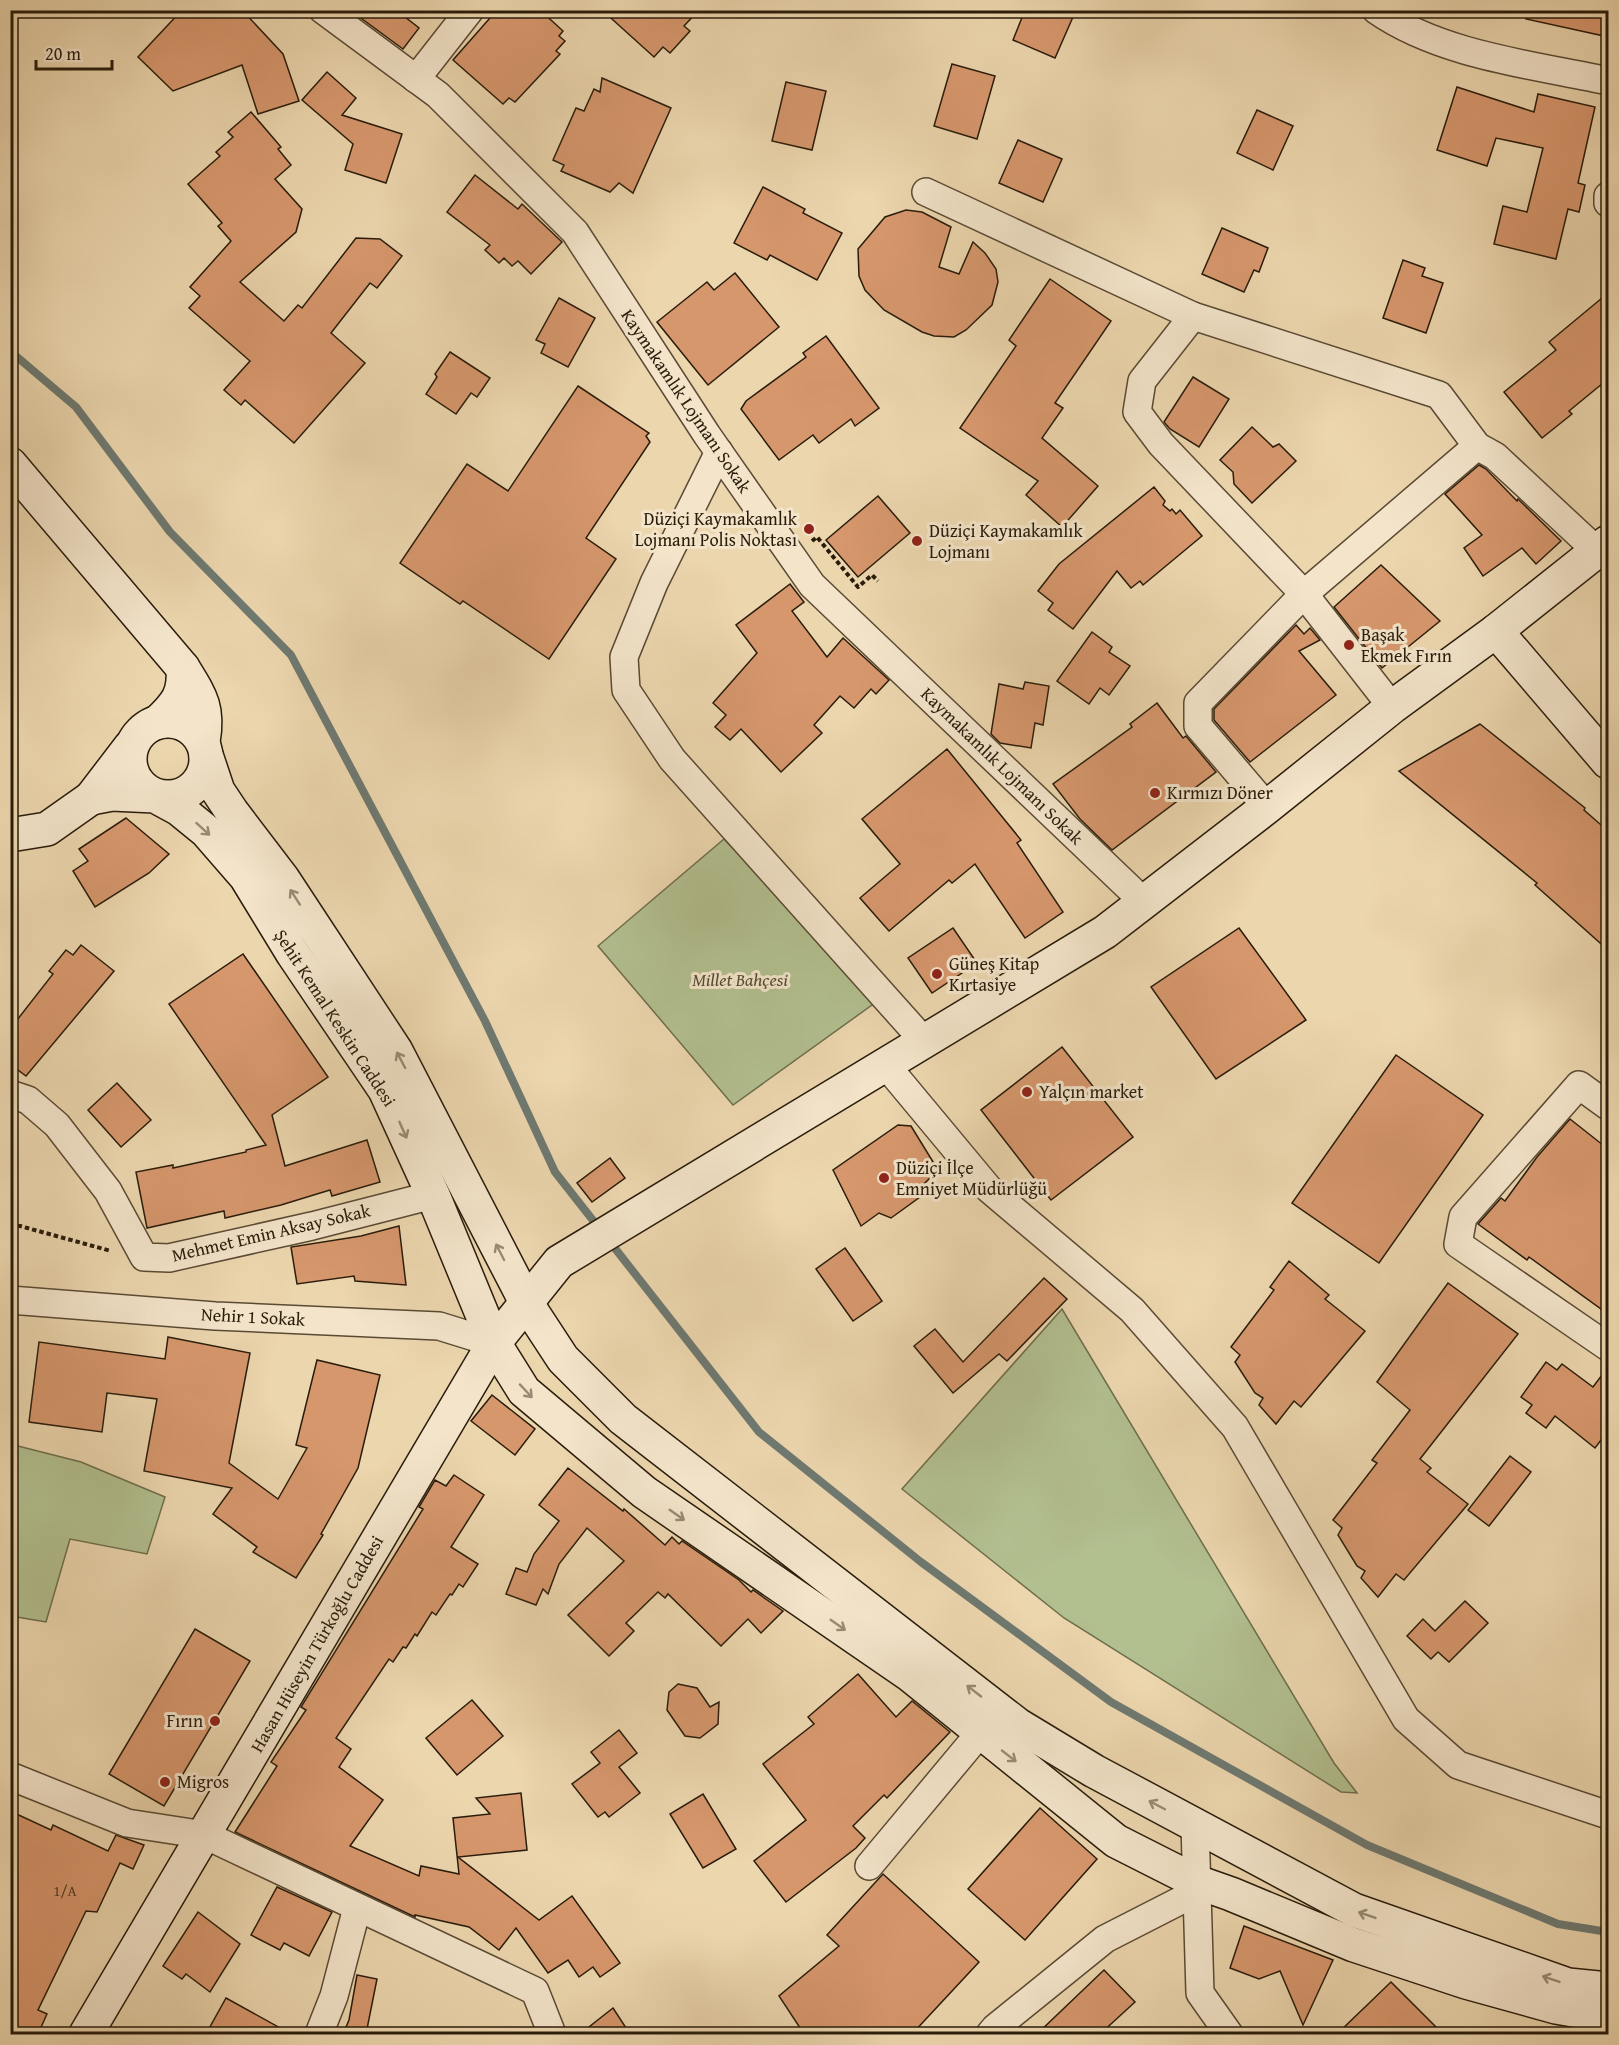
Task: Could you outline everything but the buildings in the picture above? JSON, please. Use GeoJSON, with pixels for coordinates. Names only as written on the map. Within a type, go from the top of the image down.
{"type":"FeatureCollection","features":[{"type":"Feature","properties":{"kind":"street","name":"Kaymakamlık Lojmanı Sokak"},"geometry":{"type":"LineString","coordinates":[[323,10],[438,95],[575,232],[719,452],[812,585],[1144,902]]}},
{"type":"Feature","properties":{"kind":"street"},"geometry":{"type":"LineString","coordinates":[[416,79],[470,10]]}},
{"type":"Feature","properties":{"kind":"street"},"geometry":{"type":"LineString","coordinates":[[1376,10],[1393,22],[1459,49],[1608,81]]}},
{"type":"Feature","properties":{"kind":"street"},"geometry":{"type":"LineString","coordinates":[[926,192],[1192,316],[1439,395],[1477,446],[1495,456],[1603,547],[1496,631],[1392,707],[1105,932],[885,1064],[989,1189],[1132,1310],[1235,1427],[1406,1719],[1458,1765],[1608,1815]]}},
{"type":"Feature","properties":{"kind":"street"},"geometry":{"type":"LineString","coordinates":[[1608,196],[1608,203]]}},
{"type":"Feature","properties":{"kind":"street"},"geometry":{"type":"LineString","coordinates":[[1192,316],[1142,381],[1137,412],[1161,444],[1304,594],[1392,707]]}},
{"type":"Feature","properties":{"kind":"street"},"geometry":{"type":"LineString","coordinates":[[1267,807],[1198,726],[1198,703],[1304,594],[1477,446]]}},
{"type":"Feature","properties":{"kind":"street"},"geometry":{"type":"LineString","coordinates":[[719,452],[654,583],[624,657],[626,690],[672,759],[924,1041]]}},
{"type":"Feature","properties":{"kind":"street"},"geometry":{"type":"LineString","coordinates":[[10,464],[183,668],[204,706],[206,768],[201,780],[192,789],[181,796],[168,798],[112,794],[91,798]]}},
{"type":"Feature","properties":{"kind":"street"},"geometry":{"type":"LineString","coordinates":[[1496,631],[1608,762]]}},
{"type":"Feature","properties":{"kind":"street"},"geometry":{"type":"LineString","coordinates":[[158,722],[172,708],[180,694],[184,684],[183,668]]}},
{"type":"Feature","properties":{"kind":"street"},"geometry":{"type":"LineString","coordinates":[[10,835],[47,830],[91,798],[146,727],[158,722],[171,721],[184,724],[195,731],[205,749],[218,791],[232,813],[284,879],[396,1051],[527,1304],[562,1359],[623,1419],[1018,1725],[1094,1771],[1354,1910],[1568,1984],[1608,1989]]}},
{"type":"Feature","properties":{"kind":"street"},"geometry":{"type":"LineString","coordinates":[[130,747],[131,771],[136,782],[155,796]]}},
{"type":"Feature","properties":{"kind":"street","name":"Şehit Kemal Keskin Caddesi"},"geometry":{"type":"LineString","coordinates":[[155,796],[179,809],[206,831],[246,877],[293,954],[385,1090],[433,1195],[494,1343],[524,1390],[644,1492],[910,1675],[1116,1840],[1197,1887],[1231,1894],[1354,1945],[1443,1974],[1556,2007],[1608,2016]]}},
{"type":"Feature","properties":{"kind":"street","name":"Hasan Hüseyin Türkoğlu Caddesi"},"geometry":{"type":"LineString","coordinates":[[86,2034],[494,1343],[559,1262],[885,1064]]}},
{"type":"Feature","properties":{"kind":"street"},"geometry":{"type":"LineString","coordinates":[[1608,1106],[1579,1084],[1463,1217],[1458,1244],[1608,1347]]}},
{"type":"Feature","properties":{"kind":"street"},"geometry":{"type":"LineString","coordinates":[[10,1094],[28,1100],[57,1125],[108,1191],[144,1257]]}},
{"type":"Feature","properties":{"kind":"street","name":"Mehmet Emin Aksay Sokak"},"geometry":{"type":"LineString","coordinates":[[144,1257],[180,1256],[433,1195]]}},
{"type":"Feature","properties":{"kind":"street","name":"Nehir 1 Sokak"},"geometry":{"type":"LineString","coordinates":[[10,1300],[215,1316],[439,1326],[494,1343]]}},
{"type":"Feature","properties":{"kind":"street"},"geometry":{"type":"LineString","coordinates":[[869,1866],[980,1733]]}},
{"type":"Feature","properties":{"kind":"street"},"geometry":{"type":"LineString","coordinates":[[10,1776],[127,1823],[205,1835],[535,1991],[552,2034]]}},
{"type":"Feature","properties":{"kind":"street"},"geometry":{"type":"LineString","coordinates":[[1195,1825],[1200,1993],[1229,2034]]}},
{"type":"Feature","properties":{"kind":"street"},"geometry":{"type":"LineString","coordinates":[[990,2034],[1105,1939],[1197,1887]]}},
{"type":"Feature","properties":{"kind":"street"},"geometry":{"type":"LineString","coordinates":[[319,2034],[334,1995],[357,1908]]}},
{"type":"Feature","properties":{"kind":"path"},"geometry":{"type":"LineString","coordinates":[[838,562],[858,587],[872,575],[878,581]]}},
{"type":"Feature","properties":{"kind":"path"},"geometry":{"type":"LineString","coordinates":[[10,1226],[21,1226],[144,1257]]}},
{"type":"Feature","properties":{"kind":"green space","name":"Millet Bahçesi"},"geometry":{"type":"Polygon","coordinates":[[[724,839],[879,1000],[733,1105],[598,946],[724,839]]]}},
{"type":"Feature","properties":{"kind":"green space"},"geometry":{"type":"Polygon","coordinates":[[[1062,1309],[1334,1763],[1357,1793],[1341,1792],[1064,1618],[902,1489],[1062,1309]]]}},
{"type":"Feature","properties":{"kind":"green space"},"geometry":{"type":"Polygon","coordinates":[[[10,1444],[81,1462],[165,1497],[147,1554],[70,1539],[46,1622],[11,1616],[10,1444]]]}},
{"type":"Feature","properties":{"kind":"waterway"},"geometry":{"type":"LineString","coordinates":[[10,351],[76,407],[170,532],[291,655],[485,1021],[555,1172],[599,1228]]}},
{"type":"Feature","properties":{"kind":"waterway"},"geometry":{"type":"LineString","coordinates":[[610,1242],[759,1432],[921,1562],[1111,1702],[1367,1845],[1558,1924],[1608,1932]]}},
{"type":"Feature","properties":{"kind":"place","name":"Düziçi Kaymakamlık Lojmanı Polis Noktası"},"geometry":{"type":"Point","coordinates":[809,529]}},
{"type":"Feature","properties":{"kind":"place","name":"Düziçi Kaymakamlık Lojmanı"},"geometry":{"type":"Point","coordinates":[917,541]}},
{"type":"Feature","properties":{"kind":"place","name":"Başak Ekmek Fırın"},"geometry":{"type":"Point","coordinates":[1349,645]}},
{"type":"Feature","properties":{"kind":"place","name":"Kırmızı Döner"},"geometry":{"type":"Point","coordinates":[1155,793]}},
{"type":"Feature","properties":{"kind":"place","name":"Güneş Kitap Kırtasiye"},"geometry":{"type":"Point","coordinates":[937,974]}},
{"type":"Feature","properties":{"kind":"place","name":"Yalçın market"},"geometry":{"type":"Point","coordinates":[1027,1092]}},
{"type":"Feature","properties":{"kind":"place","name":"Düziçi İlçe Emniyet Müdürlüğü"},"geometry":{"type":"Point","coordinates":[884,1178]}},
{"type":"Feature","properties":{"kind":"place","name":"Fırın"},"geometry":{"type":"Point","coordinates":[215,1721]}},
{"type":"Feature","properties":{"kind":"place","name":"Migros"},"geometry":{"type":"Point","coordinates":[165,1782]}}]}
